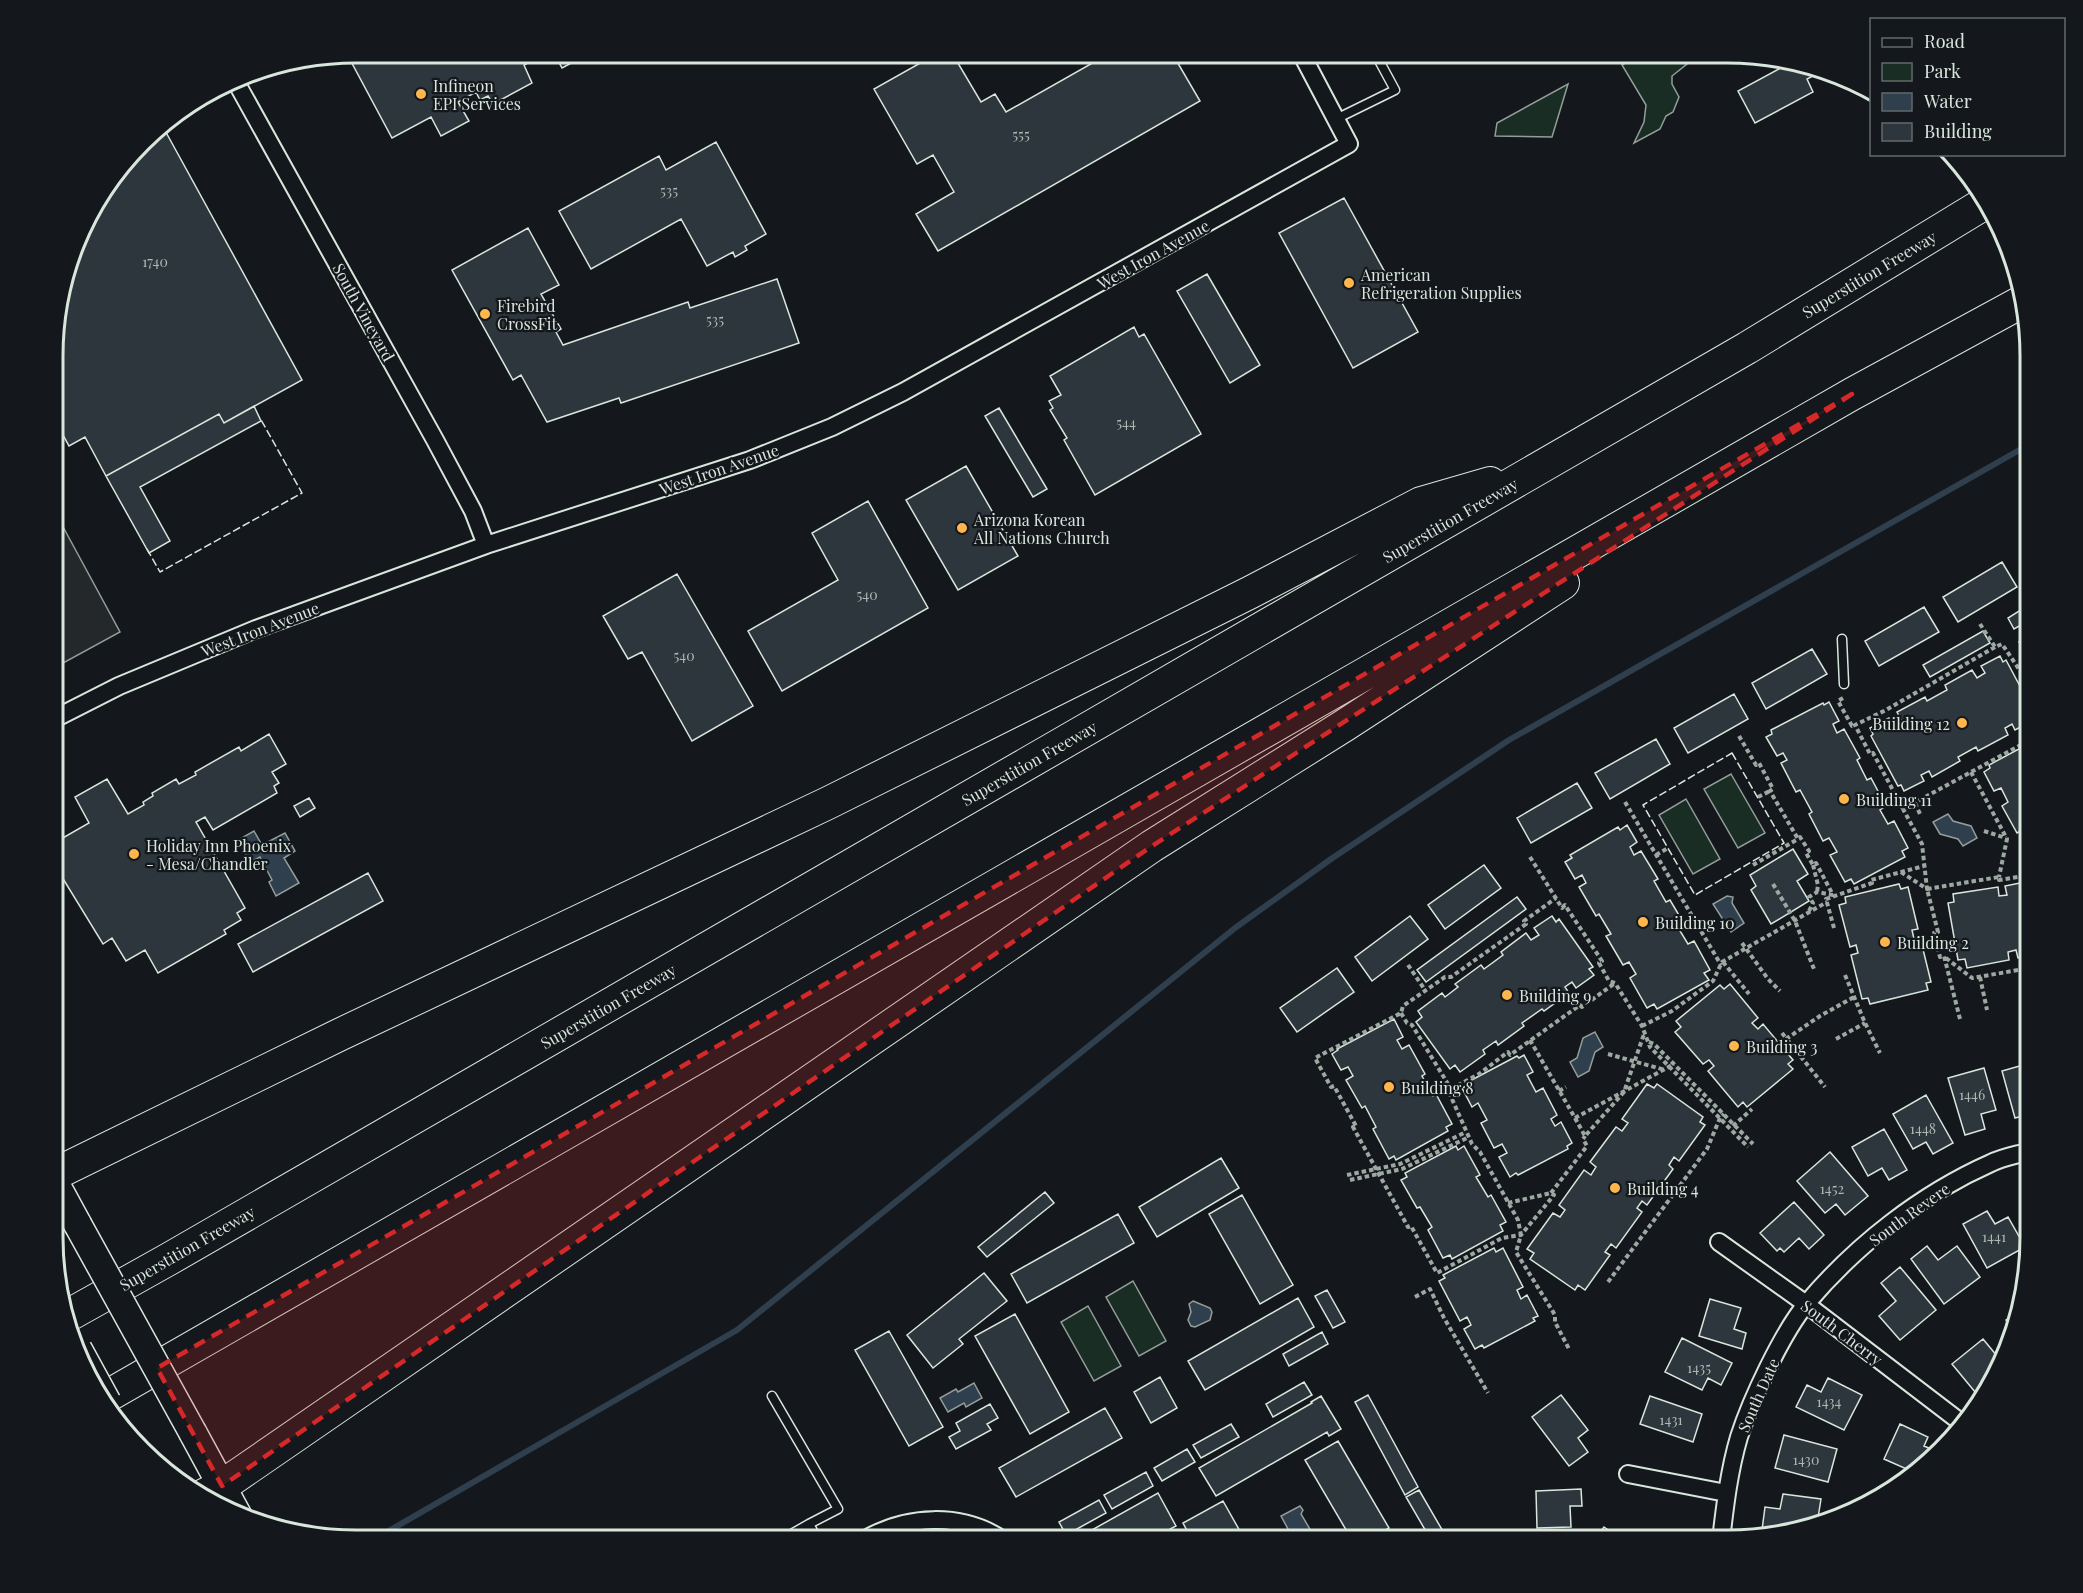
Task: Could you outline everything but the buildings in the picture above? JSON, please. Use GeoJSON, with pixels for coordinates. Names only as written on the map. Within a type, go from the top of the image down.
{"type":"FeatureCollection","features":[{"type":"Feature","properties":{"kind":"highway","name":"Superstition Freeway"},"geometry":{"type":"LineString","coordinates":[[73,1313],[1747,348],[1979,207]]}},
{"type":"Feature","properties":{"kind":"highway"},"geometry":{"type":"LineString","coordinates":[[109,1395],[1852,394],[2015,305]]}},
{"type":"Feature","properties":{"kind":"highway"},"geometry":{"type":"LineString","coordinates":[[213,1490],[1152,846],[1355,719],[1852,394]]}},
{"type":"Feature","properties":{"kind":"highway"},"geometry":{"type":"LineString","coordinates":[[63,1172],[339,1035],[828,803],[1251,592],[1421,503],[1540,468]]}},
{"type":"Feature","properties":{"kind":"main road"},"geometry":{"type":"LineString","coordinates":[[63,1196],[193,1433],[213,1490]]}},
{"type":"Feature","properties":{"kind":"street"},"geometry":{"type":"LineString","coordinates":[[1306,63],[1336,119]]}},
{"type":"Feature","properties":{"kind":"street","name":"South Vineyard"},"geometry":{"type":"LineString","coordinates":[[239,87],[435,440],[473,511],[486,545]]}},
{"type":"Feature","properties":{"kind":"street","name":"West Iron Avenue"},"geometry":{"type":"LineString","coordinates":[[63,714],[119,686],[256,629],[486,545],[750,460],[832,427],[903,393],[1349,144],[1336,119]]}},
{"type":"Feature","properties":{"kind":"street","name":"South Revere"},"geometry":{"type":"LineString","coordinates":[[1806,1304],[1845,1262],[1887,1226],[1948,1184],[1992,1162],[2020,1154]]}},
{"type":"Feature","properties":{"kind":"street","name":"South Cherry"},"geometry":{"type":"LineString","coordinates":[[1719,1242],[1806,1304],[1956,1418]]}},
{"type":"Feature","properties":{"kind":"street","name":"South Date"},"geometry":{"type":"LineString","coordinates":[[1722,1530],[1726,1493],[1739,1437],[1785,1336],[1806,1304]]}},
{"type":"Feature","properties":{"kind":"street"},"geometry":{"type":"LineString","coordinates":[[1628,1474],[1726,1493]]}},
{"type":"Feature","properties":{"kind":"street"},"geometry":{"type":"LineString","coordinates":[[881,1530],[910,1521],[928,1519],[981,1530]]}},
{"type":"Feature","properties":{"kind":"lane"},"geometry":{"type":"LineString","coordinates":[[1336,119],[1395,90],[1380,63]]}},
{"type":"Feature","properties":{"kind":"lane"},"geometry":{"type":"LineString","coordinates":[[1842,639],[1844,684]]}},
{"type":"Feature","properties":{"kind":"lane"},"geometry":{"type":"LineString","coordinates":[[772,1396],[838,1509],[798,1530]]}},
{"type":"Feature","properties":{"kind":"lane"},"geometry":{"type":"LineString","coordinates":[[809,1524],[812,1530]]}},
{"type":"Feature","properties":{"kind":"path"},"geometry":{"type":"LineString","coordinates":[[1980,624],[1995,647]]}},
{"type":"Feature","properties":{"kind":"path"},"geometry":{"type":"LineString","coordinates":[[1855,725],[1886,710],[2002,644],[2020,671]]}},
{"type":"Feature","properties":{"kind":"path"},"geometry":{"type":"LineString","coordinates":[[1844,684],[1844,697],[1838,700],[1852,726],[1855,725],[1870,754],[1873,753],[1922,844],[1927,889],[1938,932],[1934,933],[1940,957],[1944,956],[1972,978],[2020,970]]}},
{"type":"Feature","properties":{"kind":"path"},"geometry":{"type":"LineString","coordinates":[[1739,736],[1773,789],[1758,797]]}},
{"type":"Feature","properties":{"kind":"path"},"geometry":{"type":"LineString","coordinates":[[1904,809],[2020,745]]}},
{"type":"Feature","properties":{"kind":"path"},"geometry":{"type":"LineString","coordinates":[[1971,772],[2007,838],[1999,877]]}},
{"type":"Feature","properties":{"kind":"path"},"geometry":{"type":"LineString","coordinates":[[1770,791],[1797,839]]}},
{"type":"Feature","properties":{"kind":"path"},"geometry":{"type":"LineString","coordinates":[[1625,802],[1722,964],[1749,994]]}},
{"type":"Feature","properties":{"kind":"path"},"geometry":{"type":"LineString","coordinates":[[1915,803],[1920,814]]}},
{"type":"Feature","properties":{"kind":"path"},"geometry":{"type":"LineString","coordinates":[[1984,831],[2007,838]]}},
{"type":"Feature","properties":{"kind":"path"},"geometry":{"type":"LineString","coordinates":[[1753,865],[1800,837],[1809,851],[1806,853],[1813,865],[1818,885],[1817,892]]}},
{"type":"Feature","properties":{"kind":"path"},"geometry":{"type":"LineString","coordinates":[[1656,855],[1668,848]]}},
{"type":"Feature","properties":{"kind":"path"},"geometry":{"type":"LineString","coordinates":[[1530,857],[1562,908],[1565,905],[1602,962],[1599,963],[1609,981],[1615,983],[1642,1026],[1650,1047],[1672,1066],[1750,1145]]}},
{"type":"Feature","properties":{"kind":"path"},"geometry":{"type":"LineString","coordinates":[[1813,865],[1816,863],[1833,895]]}},
{"type":"Feature","properties":{"kind":"path"},"geometry":{"type":"LineString","coordinates":[[1834,928],[1826,899],[1872,883],[1871,880],[1924,866]]}},
{"type":"Feature","properties":{"kind":"path"},"geometry":{"type":"LineString","coordinates":[[1901,872],[1927,889],[1999,877],[1999,880],[2020,877]]}},
{"type":"Feature","properties":{"kind":"path"},"geometry":{"type":"LineString","coordinates":[[1773,884],[1795,921],[1814,969]]}},
{"type":"Feature","properties":{"kind":"path"},"geometry":{"type":"LineString","coordinates":[[1808,913],[1813,903],[1809,897],[1817,892],[1833,895]]}},
{"type":"Feature","properties":{"kind":"path"},"geometry":{"type":"LineString","coordinates":[[1521,1235],[1502,1238],[1437,1273],[1411,1226],[1408,1227],[1353,1127],[1356,1126],[1316,1058],[1401,1013],[1403,1006],[1445,977],[1451,977],[1526,924],[1524,921],[1556,898]]}},
{"type":"Feature","properties":{"kind":"path"},"geometry":{"type":"LineString","coordinates":[[1642,1026],[1672,1011],[1713,981],[1722,964],[1827,902]]}},
{"type":"Feature","properties":{"kind":"path"},"geometry":{"type":"LineString","coordinates":[[1742,943],[1768,979],[1780,991]]}},
{"type":"Feature","properties":{"kind":"path"},"geometry":{"type":"LineString","coordinates":[[1944,956],[1960,1018]]}},
{"type":"Feature","properties":{"kind":"path"},"geometry":{"type":"LineString","coordinates":[[1408,965],[1425,990]]}},
{"type":"Feature","properties":{"kind":"path"},"geometry":{"type":"LineString","coordinates":[[1845,975],[1880,1053]]}},
{"type":"Feature","properties":{"kind":"path"},"geometry":{"type":"LineString","coordinates":[[1980,976],[1987,1010]]}},
{"type":"Feature","properties":{"kind":"path"},"geometry":{"type":"LineString","coordinates":[[1521,1235],[1518,1220],[1480,1152],[1466,1132],[1448,1090],[1479,1074],[1508,1052],[1510,1055],[1580,1005],[1582,1008],[1615,983]]}},
{"type":"Feature","properties":{"kind":"path"},"geometry":{"type":"LineString","coordinates":[[1786,1039],[1854,997]]}},
{"type":"Feature","properties":{"kind":"path"},"geometry":{"type":"LineString","coordinates":[[1401,1013],[1407,1023],[1412,1025],[1451,1089]]}},
{"type":"Feature","properties":{"kind":"path"},"geometry":{"type":"LineString","coordinates":[[1836,1039],[1865,1023]]}},
{"type":"Feature","properties":{"kind":"path"},"geometry":{"type":"LineString","coordinates":[[1508,1203],[1551,1193],[1587,1146],[1583,1138],[1624,1092],[1644,1033]]}},
{"type":"Feature","properties":{"kind":"path"},"geometry":{"type":"LineString","coordinates":[[1782,1033],[1826,1087]]}},
{"type":"Feature","properties":{"kind":"path"},"geometry":{"type":"LineString","coordinates":[[1530,1040],[1585,1136]]}},
{"type":"Feature","properties":{"kind":"path"},"geometry":{"type":"LineString","coordinates":[[1608,1054],[1665,1070]]}},
{"type":"Feature","properties":{"kind":"path"},"geometry":{"type":"LineString","coordinates":[[1575,1118],[1672,1066]]}},
{"type":"Feature","properties":{"kind":"path"},"geometry":{"type":"LineString","coordinates":[[1559,1091],[1566,1087]]}},
{"type":"Feature","properties":{"kind":"path"},"geometry":{"type":"LineString","coordinates":[[1732,1127],[1752,1109]]}},
{"type":"Feature","properties":{"kind":"path"},"geometry":{"type":"LineString","coordinates":[[1608,1282],[1707,1149],[1722,1116]]}},
{"type":"Feature","properties":{"kind":"path"},"geometry":{"type":"LineString","coordinates":[[1350,1180],[1379,1175],[1466,1132]]}},
{"type":"Feature","properties":{"kind":"path"},"geometry":{"type":"LineString","coordinates":[[1347,1175],[1377,1170],[1398,1170],[1469,1137]]}},
{"type":"Feature","properties":{"kind":"path"},"geometry":{"type":"LineString","coordinates":[[1396,1165],[1398,1170]]}},
{"type":"Feature","properties":{"kind":"path"},"geometry":{"type":"LineString","coordinates":[[1551,1193],[1554,1195],[1521,1235],[1516,1252],[1556,1315],[1555,1322],[1569,1349]]}},
{"type":"Feature","properties":{"kind":"path"},"geometry":{"type":"LineString","coordinates":[[1414,1297],[1430,1289],[1444,1318],[1488,1393]]}},
{"type":"Feature","properties":{"kind":"highlighted area"},"geometry":{"type":"Polygon","coordinates":[[[1852,394],[1152,846],[222,1486],[157,1368],[1852,394]]]}},
{"type":"Feature","properties":{"kind":"green space"},"geometry":{"type":"Polygon","coordinates":[[[1625,63],[1687,63],[1672,76],[1672,84],[1679,97],[1673,112],[1666,116],[1660,129],[1634,143],[1644,122],[1646,105],[1622,65],[1625,63]]]}},
{"type":"Feature","properties":{"kind":"green space"},"geometry":{"type":"Polygon","coordinates":[[[1568,84],[1552,137],[1495,136],[1497,123],[1568,84]]]}},
{"type":"Feature","properties":{"kind":"green space"},"geometry":{"type":"Polygon","coordinates":[[[1731,774],[1765,833],[1738,848],[1704,789],[1731,774]]]}},
{"type":"Feature","properties":{"kind":"green space"},"geometry":{"type":"Polygon","coordinates":[[[1686,799],[1720,859],[1693,874],[1659,815],[1686,799]]]}},
{"type":"Feature","properties":{"kind":"green space"},"geometry":{"type":"Polygon","coordinates":[[[1133,1281],[1166,1341],[1139,1356],[1106,1297],[1133,1281]]]}},
{"type":"Feature","properties":{"kind":"green space"},"geometry":{"type":"Polygon","coordinates":[[[1088,1306],[1121,1366],[1094,1381],[1061,1322],[1088,1306]]]}},
{"type":"Feature","properties":{"kind":"shaded area"},"geometry":{"type":"Polygon","coordinates":[[[63,527],[120,632],[63,663],[63,527]]]}},
{"type":"Feature","properties":{"kind":"water"},"geometry":{"type":"Polygon","coordinates":[[[1948,814],[1953,821],[1971,826],[1977,838],[1963,846],[1958,839],[1940,834],[1933,822],[1948,814]]]}},
{"type":"Feature","properties":{"kind":"water"},"geometry":{"type":"Polygon","coordinates":[[[254,831],[262,845],[285,833],[295,851],[284,858],[299,883],[276,896],[269,882],[272,880],[260,857],[250,862],[238,840],[254,831]]]}},
{"type":"Feature","properties":{"kind":"water"},"geometry":{"type":"Polygon","coordinates":[[[1727,896],[1733,897],[1732,903],[1744,923],[1731,932],[1713,904],[1727,896]]]}},
{"type":"Feature","properties":{"kind":"water"},"geometry":{"type":"Polygon","coordinates":[[[1595,1032],[1603,1047],[1595,1052],[1589,1071],[1578,1077],[1570,1062],[1577,1058],[1583,1038],[1595,1032]]]}},
{"type":"Feature","properties":{"kind":"water"},"geometry":{"type":"Polygon","coordinates":[[[1193,1301],[1210,1308],[1212,1312],[1210,1320],[1195,1327],[1191,1326],[1188,1320],[1191,1312],[1189,1304],[1193,1301]]]}},
{"type":"Feature","properties":{"kind":"water"},"geometry":{"type":"Polygon","coordinates":[[[974,1383],[982,1398],[966,1407],[964,1403],[948,1412],[940,1398],[974,1383]]]}},
{"type":"Feature","properties":{"kind":"water"},"geometry":{"type":"Polygon","coordinates":[[[1300,1506],[1303,1510],[1301,1514],[1310,1530],[1289,1530],[1281,1516],[1300,1506]]]}},
{"type":"Feature","properties":{"kind":"waterway"},"geometry":{"type":"LineString","coordinates":[[390,1530],[737,1330],[1235,928],[1331,859],[1509,740],[2020,450]]}},
{"type":"Feature","properties":{"kind":"fence"},"geometry":{"type":"LineString","coordinates":[[147,549],[160,572],[302,493],[260,418]]}},
{"type":"Feature","properties":{"kind":"fence"},"geometry":{"type":"LineString","coordinates":[[1732,753],[1784,843],[1695,895],[1643,805],[1732,753]]}},
{"type":"Feature","properties":{"kind":"place","name":"Infineon EPI Services"},"geometry":{"type":"Point","coordinates":[421,94]}},
{"type":"Feature","properties":{"kind":"place","name":"American Refrigeration Supplies"},"geometry":{"type":"Point","coordinates":[1349,283]}},
{"type":"Feature","properties":{"kind":"place","name":"Firebird CrossFit"},"geometry":{"type":"Point","coordinates":[485,314]}},
{"type":"Feature","properties":{"kind":"place","name":"Arizona Korean All Nations Church"},"geometry":{"type":"Point","coordinates":[962,528]}},
{"type":"Feature","properties":{"kind":"place","name":"Building 12"},"geometry":{"type":"Point","coordinates":[1962,723]}},
{"type":"Feature","properties":{"kind":"place","name":"Building 11"},"geometry":{"type":"Point","coordinates":[1844,799]}},
{"type":"Feature","properties":{"kind":"place","name":"Holiday Inn Phoenix - Mesa/Chandler"},"geometry":{"type":"Point","coordinates":[134,854]}},
{"type":"Feature","properties":{"kind":"place","name":"Building 10"},"geometry":{"type":"Point","coordinates":[1643,922]}},
{"type":"Feature","properties":{"kind":"place","name":"Building 2"},"geometry":{"type":"Point","coordinates":[1885,942]}},
{"type":"Feature","properties":{"kind":"place","name":"Building 9"},"geometry":{"type":"Point","coordinates":[1507,995]}},
{"type":"Feature","properties":{"kind":"place","name":"Building 3"},"geometry":{"type":"Point","coordinates":[1734,1046]}},
{"type":"Feature","properties":{"kind":"place","name":"Building 8"},"geometry":{"type":"Point","coordinates":[1389,1087]}},
{"type":"Feature","properties":{"kind":"place","name":"Building 4"},"geometry":{"type":"Point","coordinates":[1615,1188]}}]}
